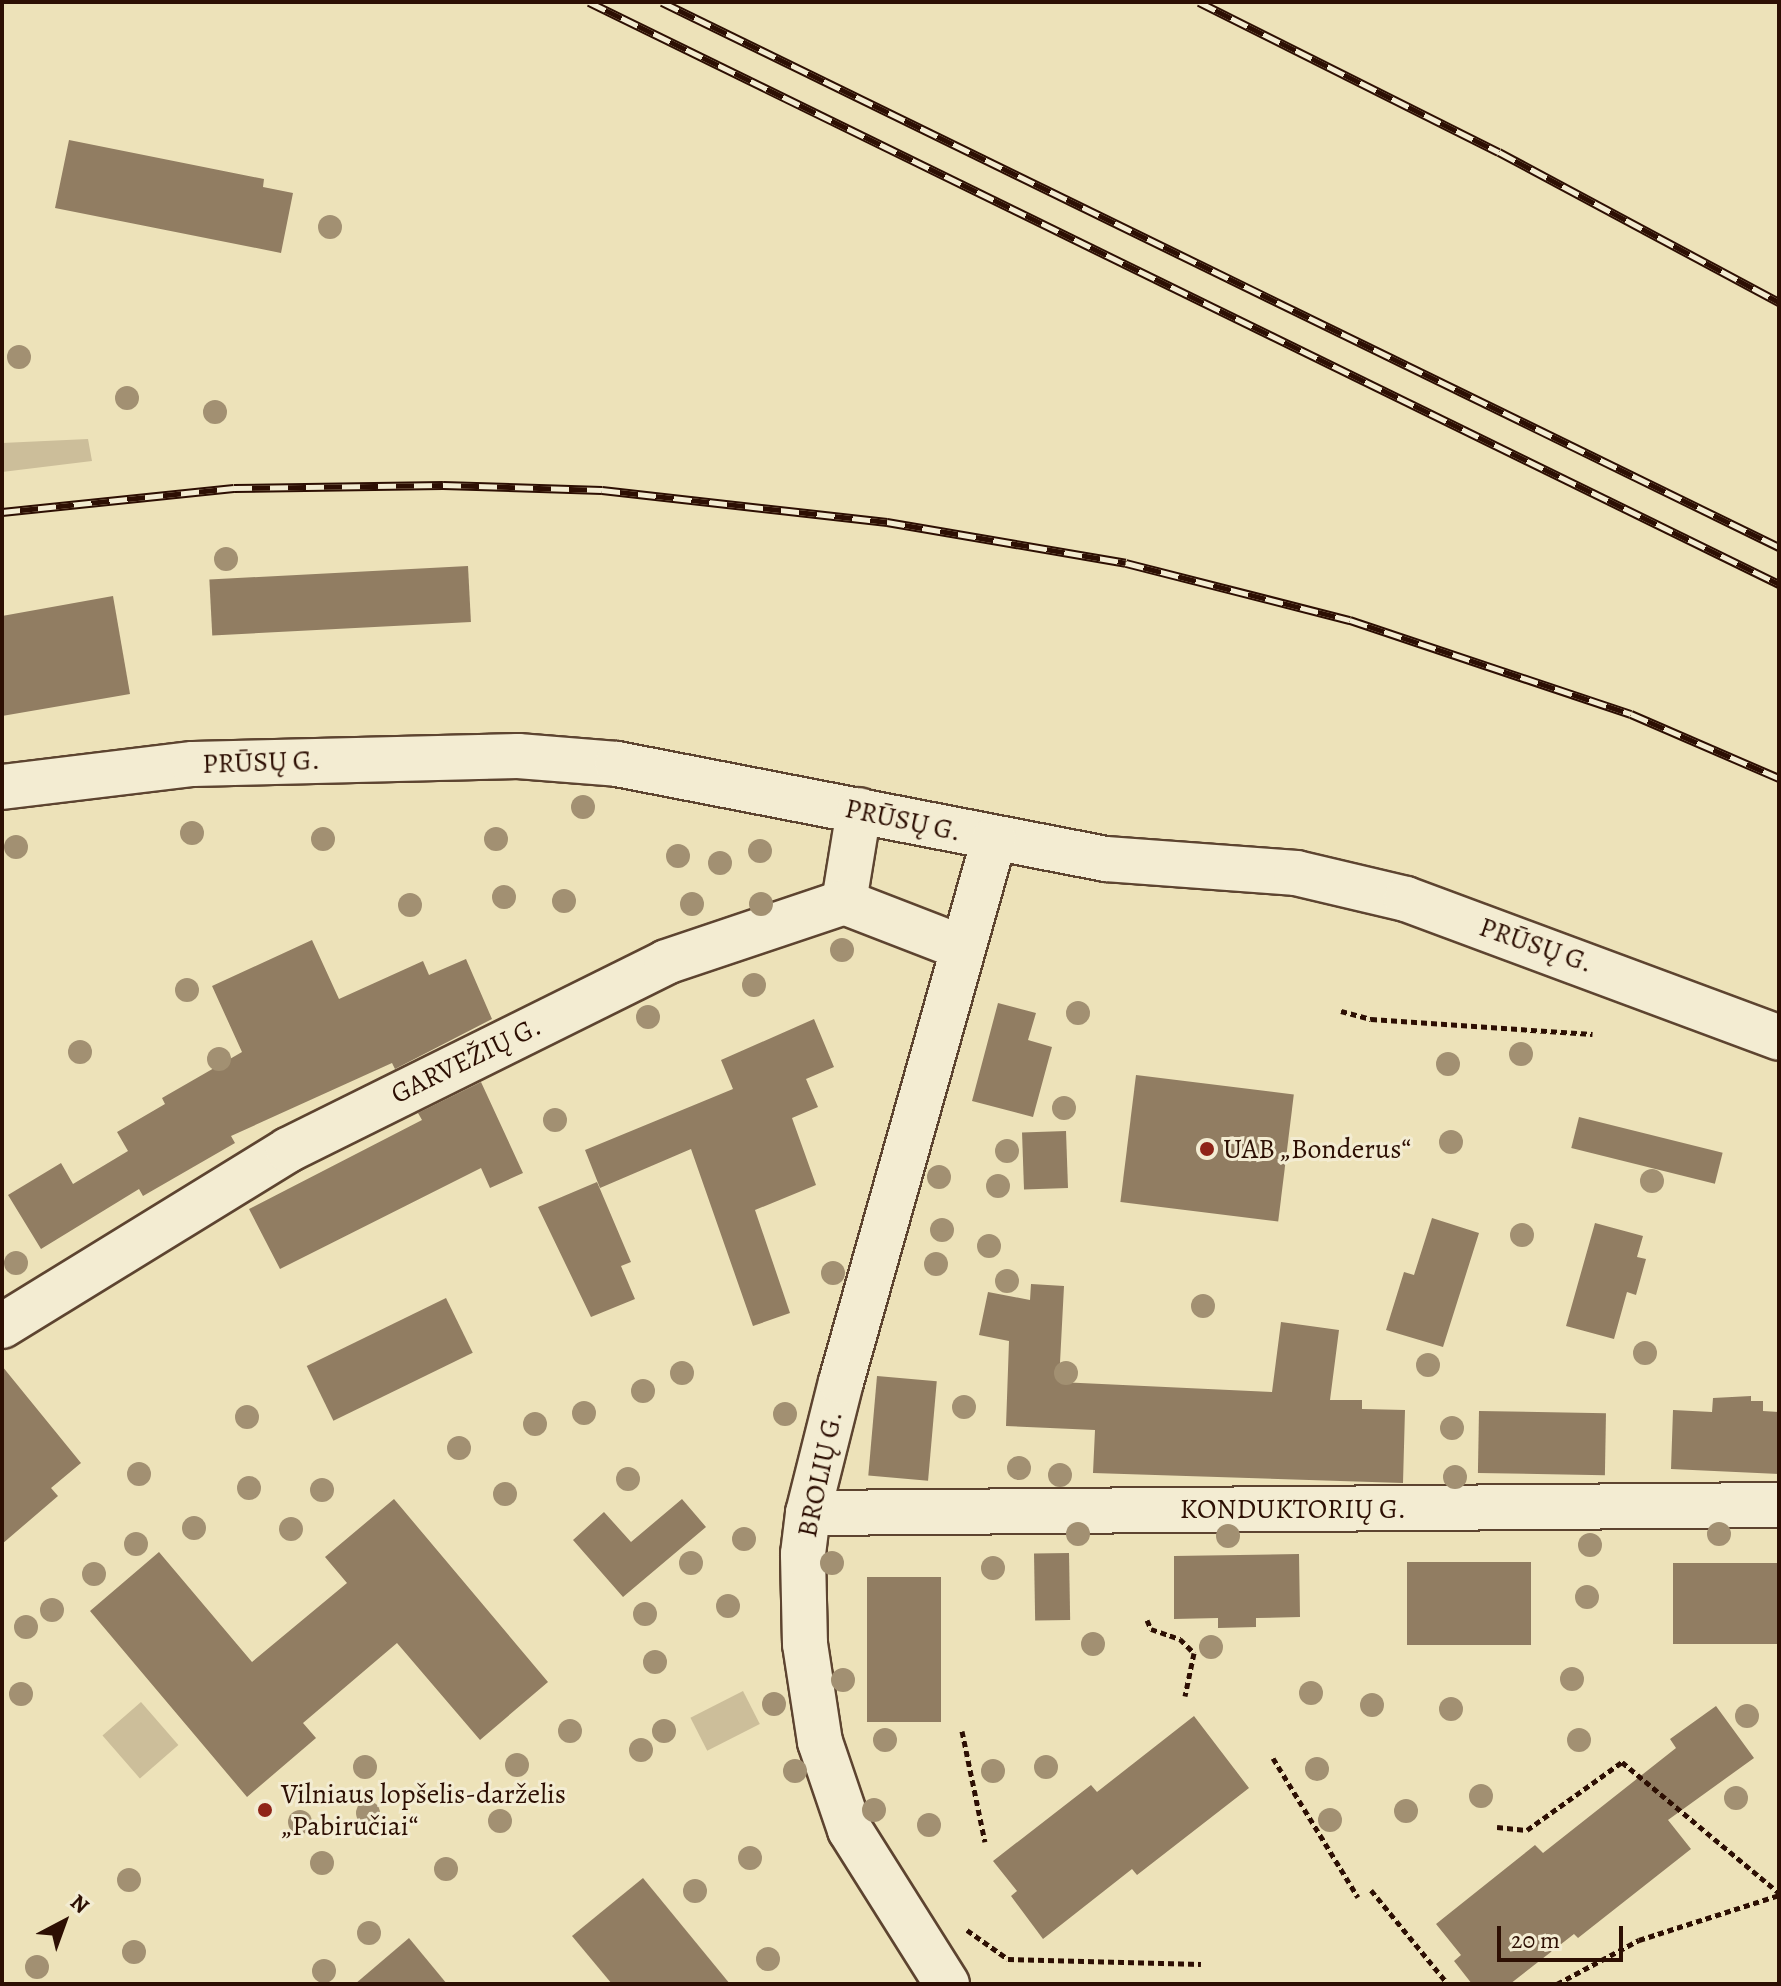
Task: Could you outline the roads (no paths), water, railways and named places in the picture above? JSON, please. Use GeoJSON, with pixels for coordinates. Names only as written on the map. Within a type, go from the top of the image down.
{"type":"FeatureCollection","features":[{"type":"Feature","properties":{"kind":"street","name":"PRŪSŲ G."},"geometry":{"type":"LineString","coordinates":[[2,787],[193,764],[518,756],[617,764],[1106,859],[1296,873],[1406,899],[1779,1038]]}},
{"type":"Feature","properties":{"kind":"street"},"geometry":{"type":"LineString","coordinates":[[859,810],[844,902],[960,947]]}},
{"type":"Feature","properties":{"kind":"street","name":"BROLIŲ G."},"geometry":{"type":"LineString","coordinates":[[947,1984],[850,1830],[820,1742],[805,1644],[803,1554],[808,1513],[960,947],[994,839]]}},
{"type":"Feature","properties":{"kind":"street","name":"GARVEŽIŲ G."},"geometry":{"type":"LineString","coordinates":[[2,1326],[288,1150],[393,1095],[666,962],[844,902]]}},
{"type":"Feature","properties":{"kind":"street","name":"KONDUKTORIŲ G."},"geometry":{"type":"LineString","coordinates":[[808,1513],[1779,1505]]}},
{"type":"Feature","properties":{"kind":"railway"},"geometry":{"type":"LineString","coordinates":[[589,2],[1779,584]]}},
{"type":"Feature","properties":{"kind":"railway"},"geometry":{"type":"LineString","coordinates":[[662,2],[1779,547]]}},
{"type":"Feature","properties":{"kind":"railway"},"geometry":{"type":"LineString","coordinates":[[1199,2],[1499,152],[1779,302]]}},
{"type":"Feature","properties":{"kind":"railway"},"geometry":{"type":"LineString","coordinates":[[2,512],[234,488],[443,485],[602,490],[887,522],[1126,563],[1350,620],[1631,714],[1779,778]]}},
{"type":"Feature","properties":{"kind":"place","name":"UAB „Bonderus“"},"geometry":{"type":"Point","coordinates":[1207,1149]}},
{"type":"Feature","properties":{"kind":"place","name":"Vilniaus lopšelis-darželis „Pabiručiai“"},"geometry":{"type":"Point","coordinates":[265,1810]}}]}
